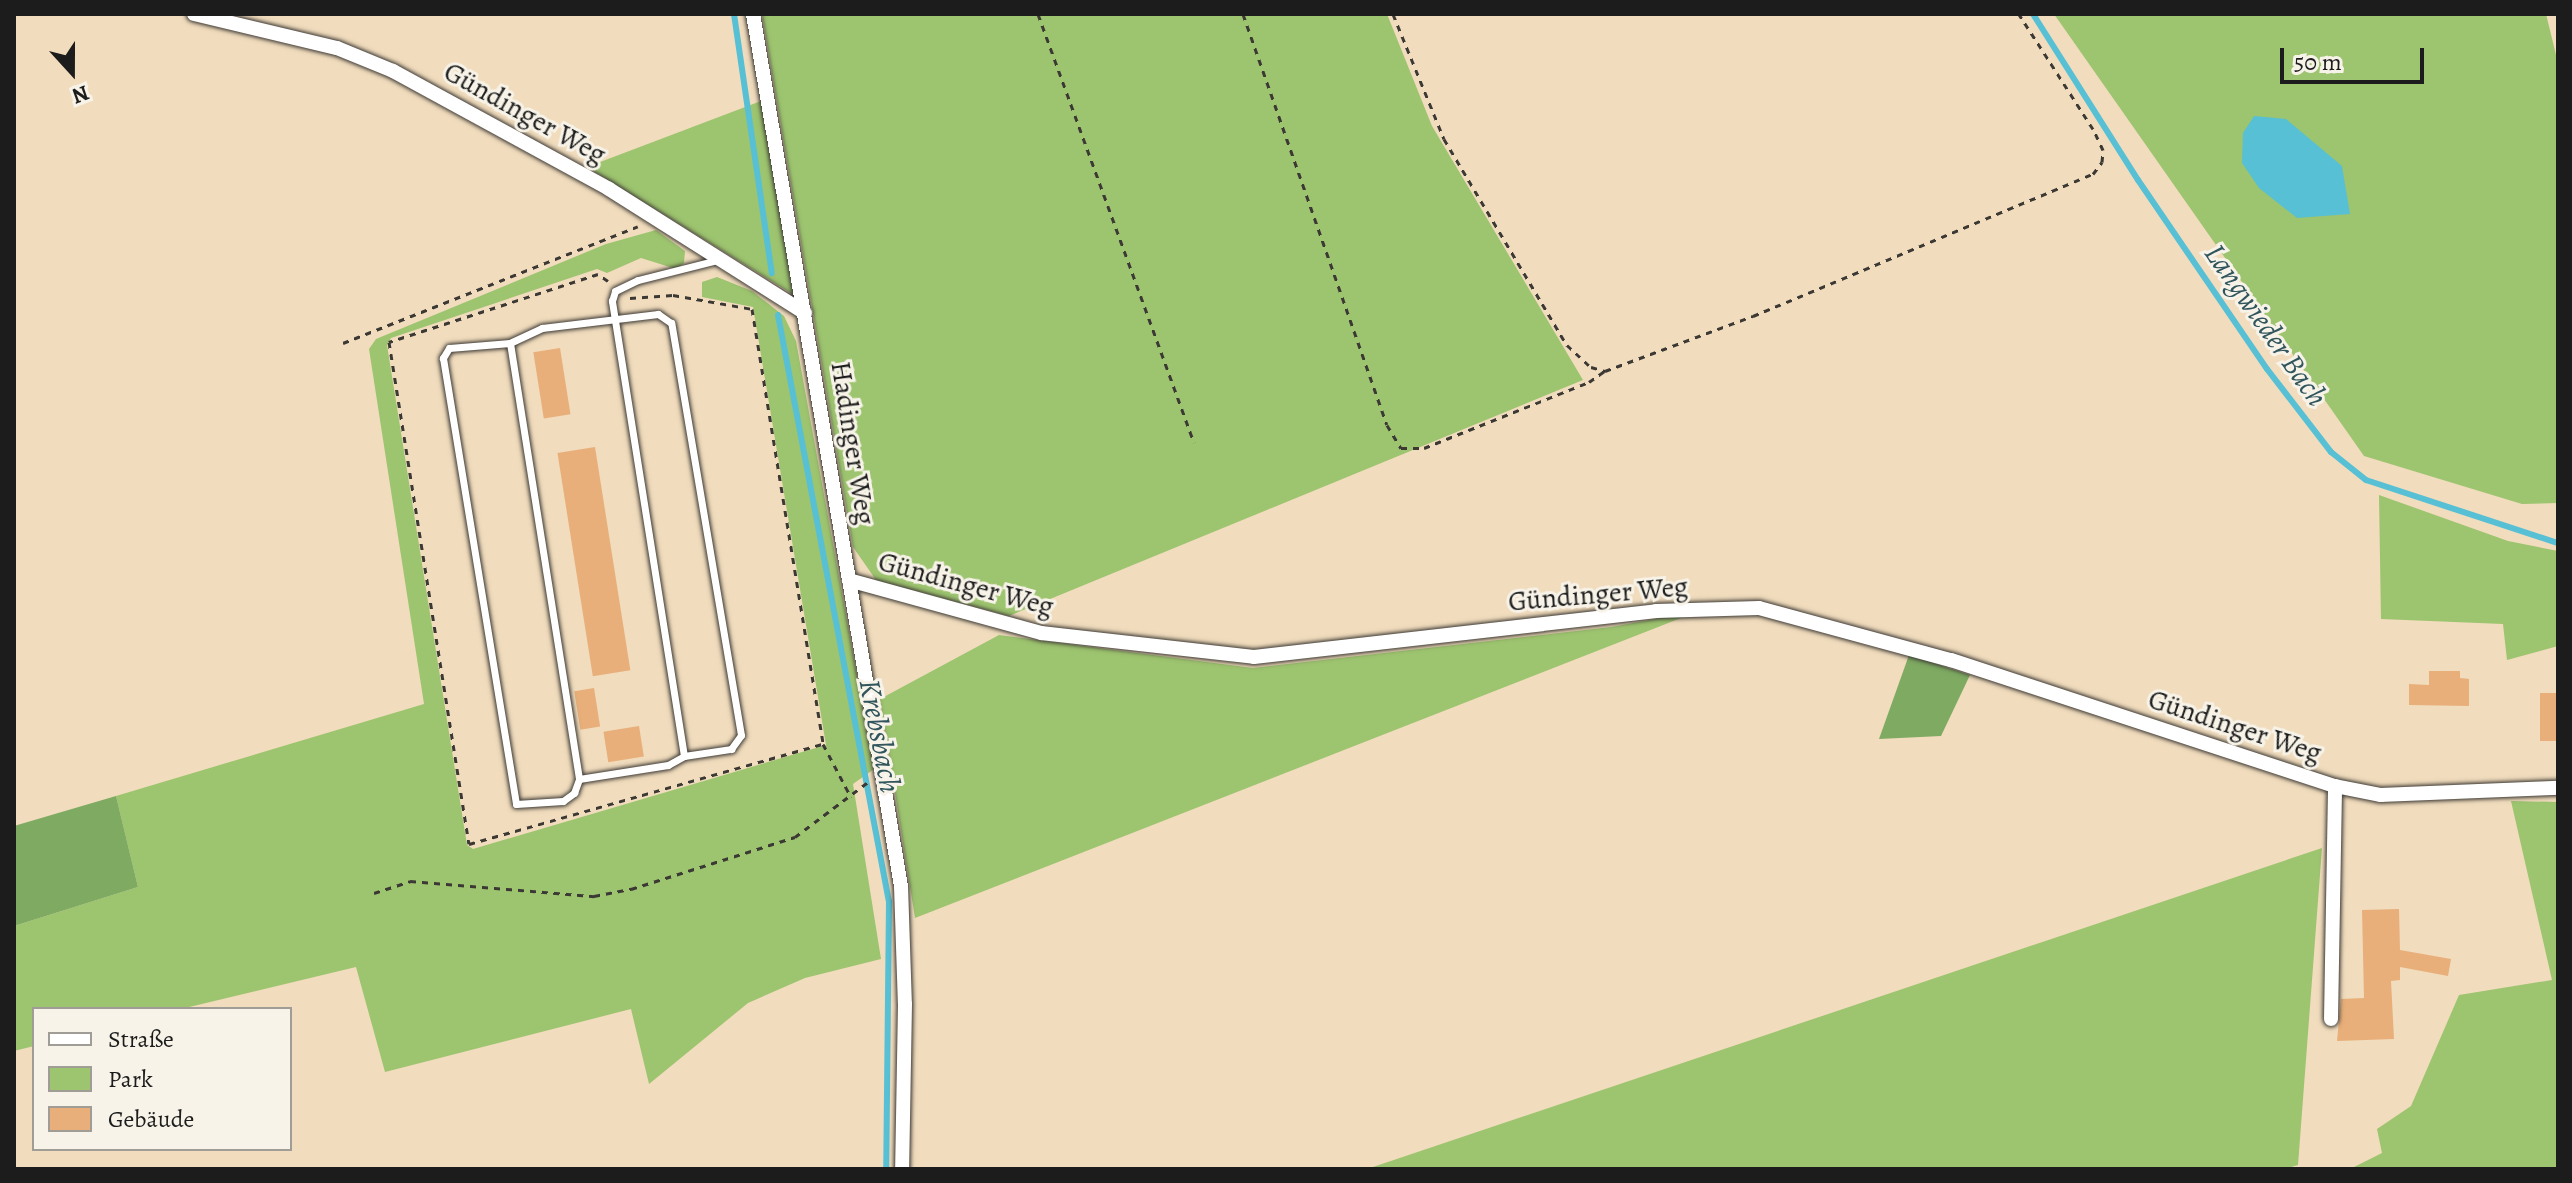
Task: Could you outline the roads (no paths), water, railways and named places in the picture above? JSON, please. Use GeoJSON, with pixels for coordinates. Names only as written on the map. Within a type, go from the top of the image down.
{"type":"FeatureCollection","features":[{"type":"Feature","properties":{"kind":"street","name":"Gündinger Weg"},"geometry":{"type":"LineString","coordinates":[[194,14],[337,48],[393,71],[656,218],[805,313]]}},
{"type":"Feature","properties":{"kind":"street","name":"Hadinger Weg"},"geometry":{"type":"LineString","coordinates":[[753,14],[901,886],[905,1004],[902,1169]]}},
{"type":"Feature","properties":{"kind":"street","name":"Gündinger Weg"},"geometry":{"type":"LineString","coordinates":[[849,580],[1041,633],[1254,657],[1656,611],[1759,608],[1951,660],[2335,786],[2381,795],[2558,788]]}},
{"type":"Feature","properties":{"kind":"street","name":"Gündinger Weg"},"geometry":{"type":"LineString","coordinates":[[2331,1019],[2335,786]]}},
{"type":"Feature","properties":{"kind":"lane"},"geometry":{"type":"LineString","coordinates":[[684,756],[611,320],[612,301],[620,289],[720,259]]}},
{"type":"Feature","properties":{"kind":"lane"},"geometry":{"type":"LineString","coordinates":[[510,343],[579,779],[574,793],[563,801],[526,807],[513,796],[443,358],[449,348],[510,343],[542,328],[658,314],[671,323],[741,735],[731,749],[684,756],[668,765],[579,779]]}},
{"type":"Feature","properties":{"kind":"water"},"geometry":{"type":"Polygon","coordinates":[[[2254,116],[2286,119],[2342,166],[2350,214],[2297,218],[2259,188],[2242,163],[2243,133],[2254,116]]]}},
{"type":"Feature","properties":{"kind":"waterway"},"geometry":{"type":"LineString","coordinates":[[734,14],[772,273]]}},
{"type":"Feature","properties":{"kind":"waterway","name":"Langwieder Bach"},"geometry":{"type":"LineString","coordinates":[[2033,14],[2138,180],[2267,369],[2331,452],[2366,480],[2558,543]]}},
{"type":"Feature","properties":{"kind":"waterway","name":"Krebsbach"},"geometry":{"type":"LineString","coordinates":[[778,315],[889,902],[886,1169]]}}]}
